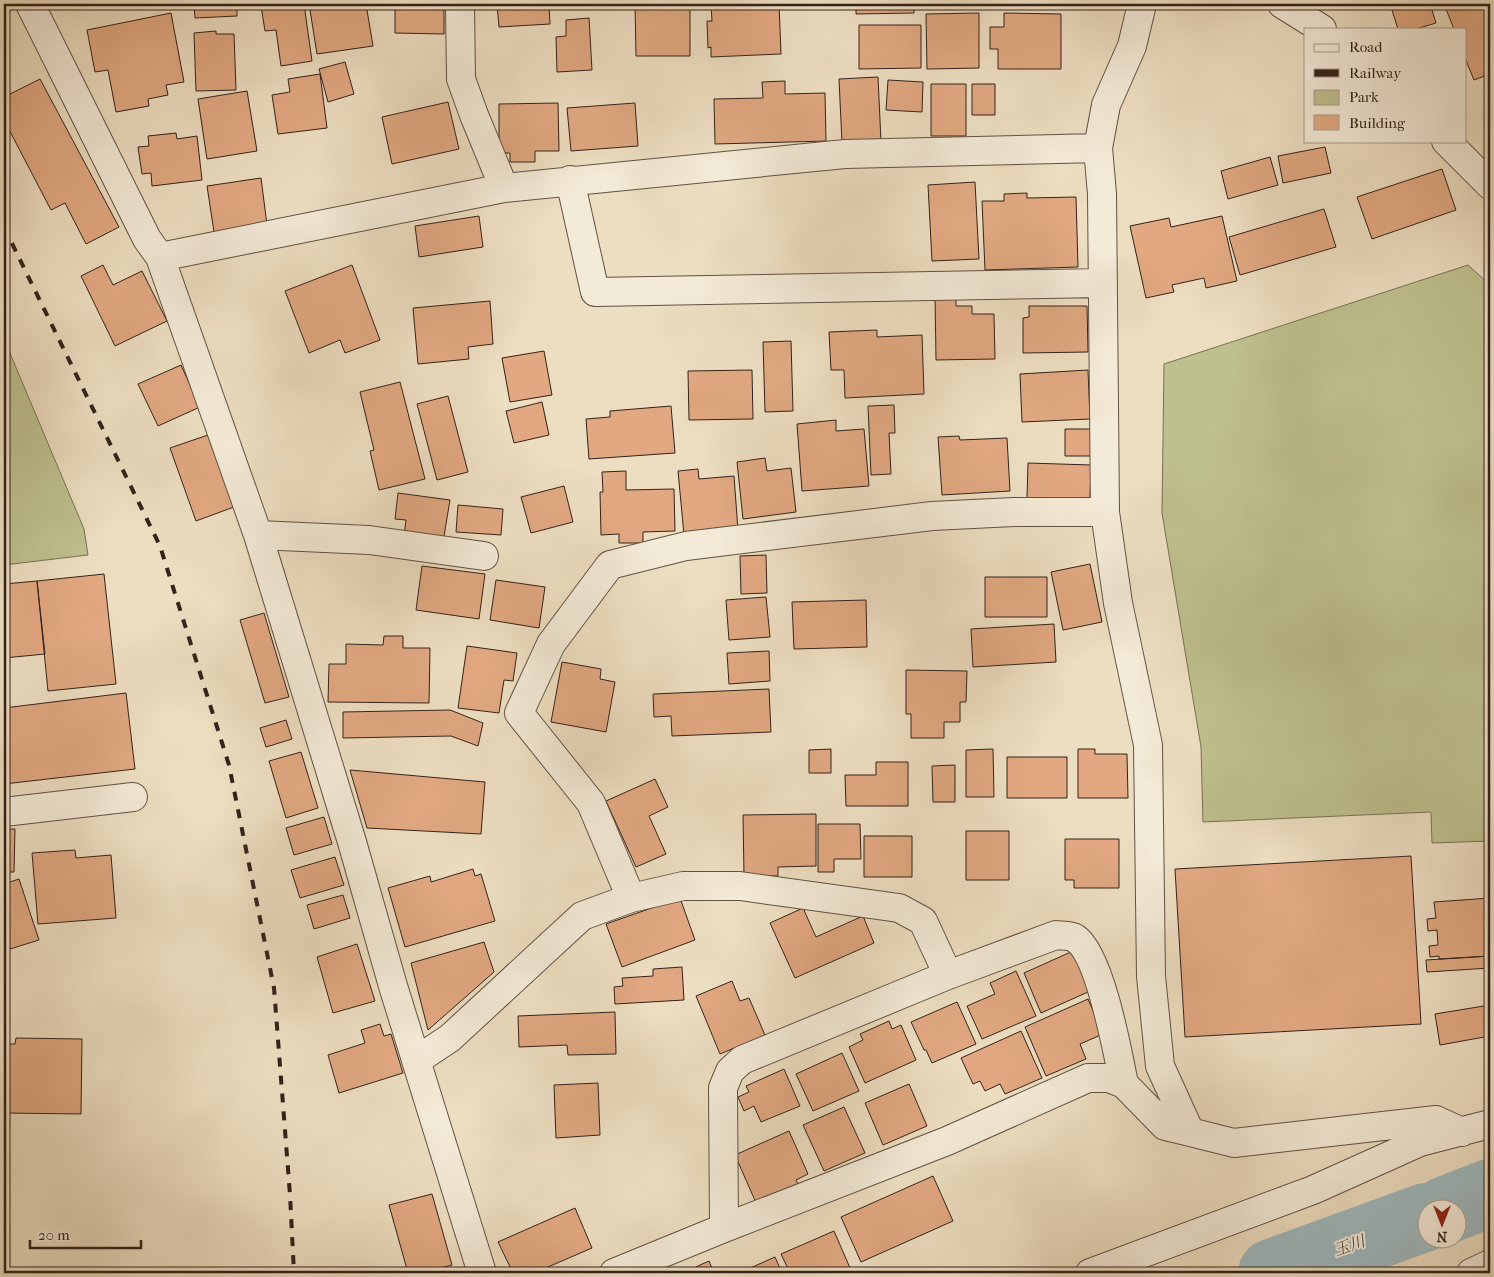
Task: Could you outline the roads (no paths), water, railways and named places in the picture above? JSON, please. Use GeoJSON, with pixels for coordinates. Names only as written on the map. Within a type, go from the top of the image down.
{"type":"FeatureCollection","features":[{"type":"Feature","properties":{"kind":"street"},"geometry":{"type":"LineString","coordinates":[[30,4],[146,239],[160,257],[258,535],[352,842],[393,986],[482,1273]]}},
{"type":"Feature","properties":{"kind":"street"},"geometry":{"type":"LineString","coordinates":[[460,4],[461,79],[504,188]]}},
{"type":"Feature","properties":{"kind":"street"},"geometry":{"type":"LineString","coordinates":[[1142,4],[1132,46],[1106,105],[1098,148],[1102,194],[1105,512],[1118,603],[1148,745],[1151,976],[1160,1066],[1190,1132]]}},
{"type":"Feature","properties":{"kind":"street"},"geometry":{"type":"LineString","coordinates":[[1282,4],[1320,28]]}},
{"type":"Feature","properties":{"kind":"street"},"geometry":{"type":"LineString","coordinates":[[1447,142],[1490,185]]}},
{"type":"Feature","properties":{"kind":"street"},"geometry":{"type":"LineString","coordinates":[[160,257],[504,188],[570,180],[845,154],[1098,148]]}},
{"type":"Feature","properties":{"kind":"street"},"geometry":{"type":"LineString","coordinates":[[570,180],[596,292],[1103,283]]}},
{"type":"Feature","properties":{"kind":"street"},"geometry":{"type":"LineString","coordinates":[[631,898],[591,803],[519,713],[552,644],[610,565],[686,546],[932,516],[1014,512],[1105,512]]}},
{"type":"Feature","properties":{"kind":"street"},"geometry":{"type":"LineString","coordinates":[[258,535],[369,540],[484,556]]}},
{"type":"Feature","properties":{"kind":"street"},"geometry":{"type":"LineString","coordinates":[[4,812],[133,797]]}},
{"type":"Feature","properties":{"kind":"street"},"geometry":{"type":"LineString","coordinates":[[417,1060],[450,1038],[582,916],[631,898],[683,886],[740,886],[899,908],[923,921],[948,975]]}},
{"type":"Feature","properties":{"kind":"street"},"geometry":{"type":"LineString","coordinates":[[724,1228],[724,1088],[730,1071],[742,1060],[948,975],[1056,935],[1074,937],[1083,946],[1098,976],[1114,1035],[1124,1084]]}},
{"type":"Feature","properties":{"kind":"street"},"geometry":{"type":"LineString","coordinates":[[614,1273],[947,1141],[1088,1078],[1109,1078],[1124,1084],[1165,1126],[1234,1143],[1436,1120],[1462,1132]]}},
{"type":"Feature","properties":{"kind":"street"},"geometry":{"type":"LineString","coordinates":[[1090,1273],[1313,1190],[1420,1142],[1490,1124]]}},
{"type":"Feature","properties":{"kind":"street"},"geometry":{"type":"LineString","coordinates":[[1471,1273],[1490,1264]]}},
{"type":"Feature","properties":{"kind":"waterway","name":"玉川"},"geometry":{"type":"LineString","coordinates":[[1466,1202],[1490,1193]]}},
{"type":"Feature","properties":{"kind":"waterway","name":"玉川"},"geometry":{"type":"LineString","coordinates":[[1272,1273],[1416,1221]]}},
{"type":"Feature","properties":{"kind":"railway"},"geometry":{"type":"LineString","coordinates":[[4,227],[160,546],[229,765],[274,988],[294,1273]]}}]}
